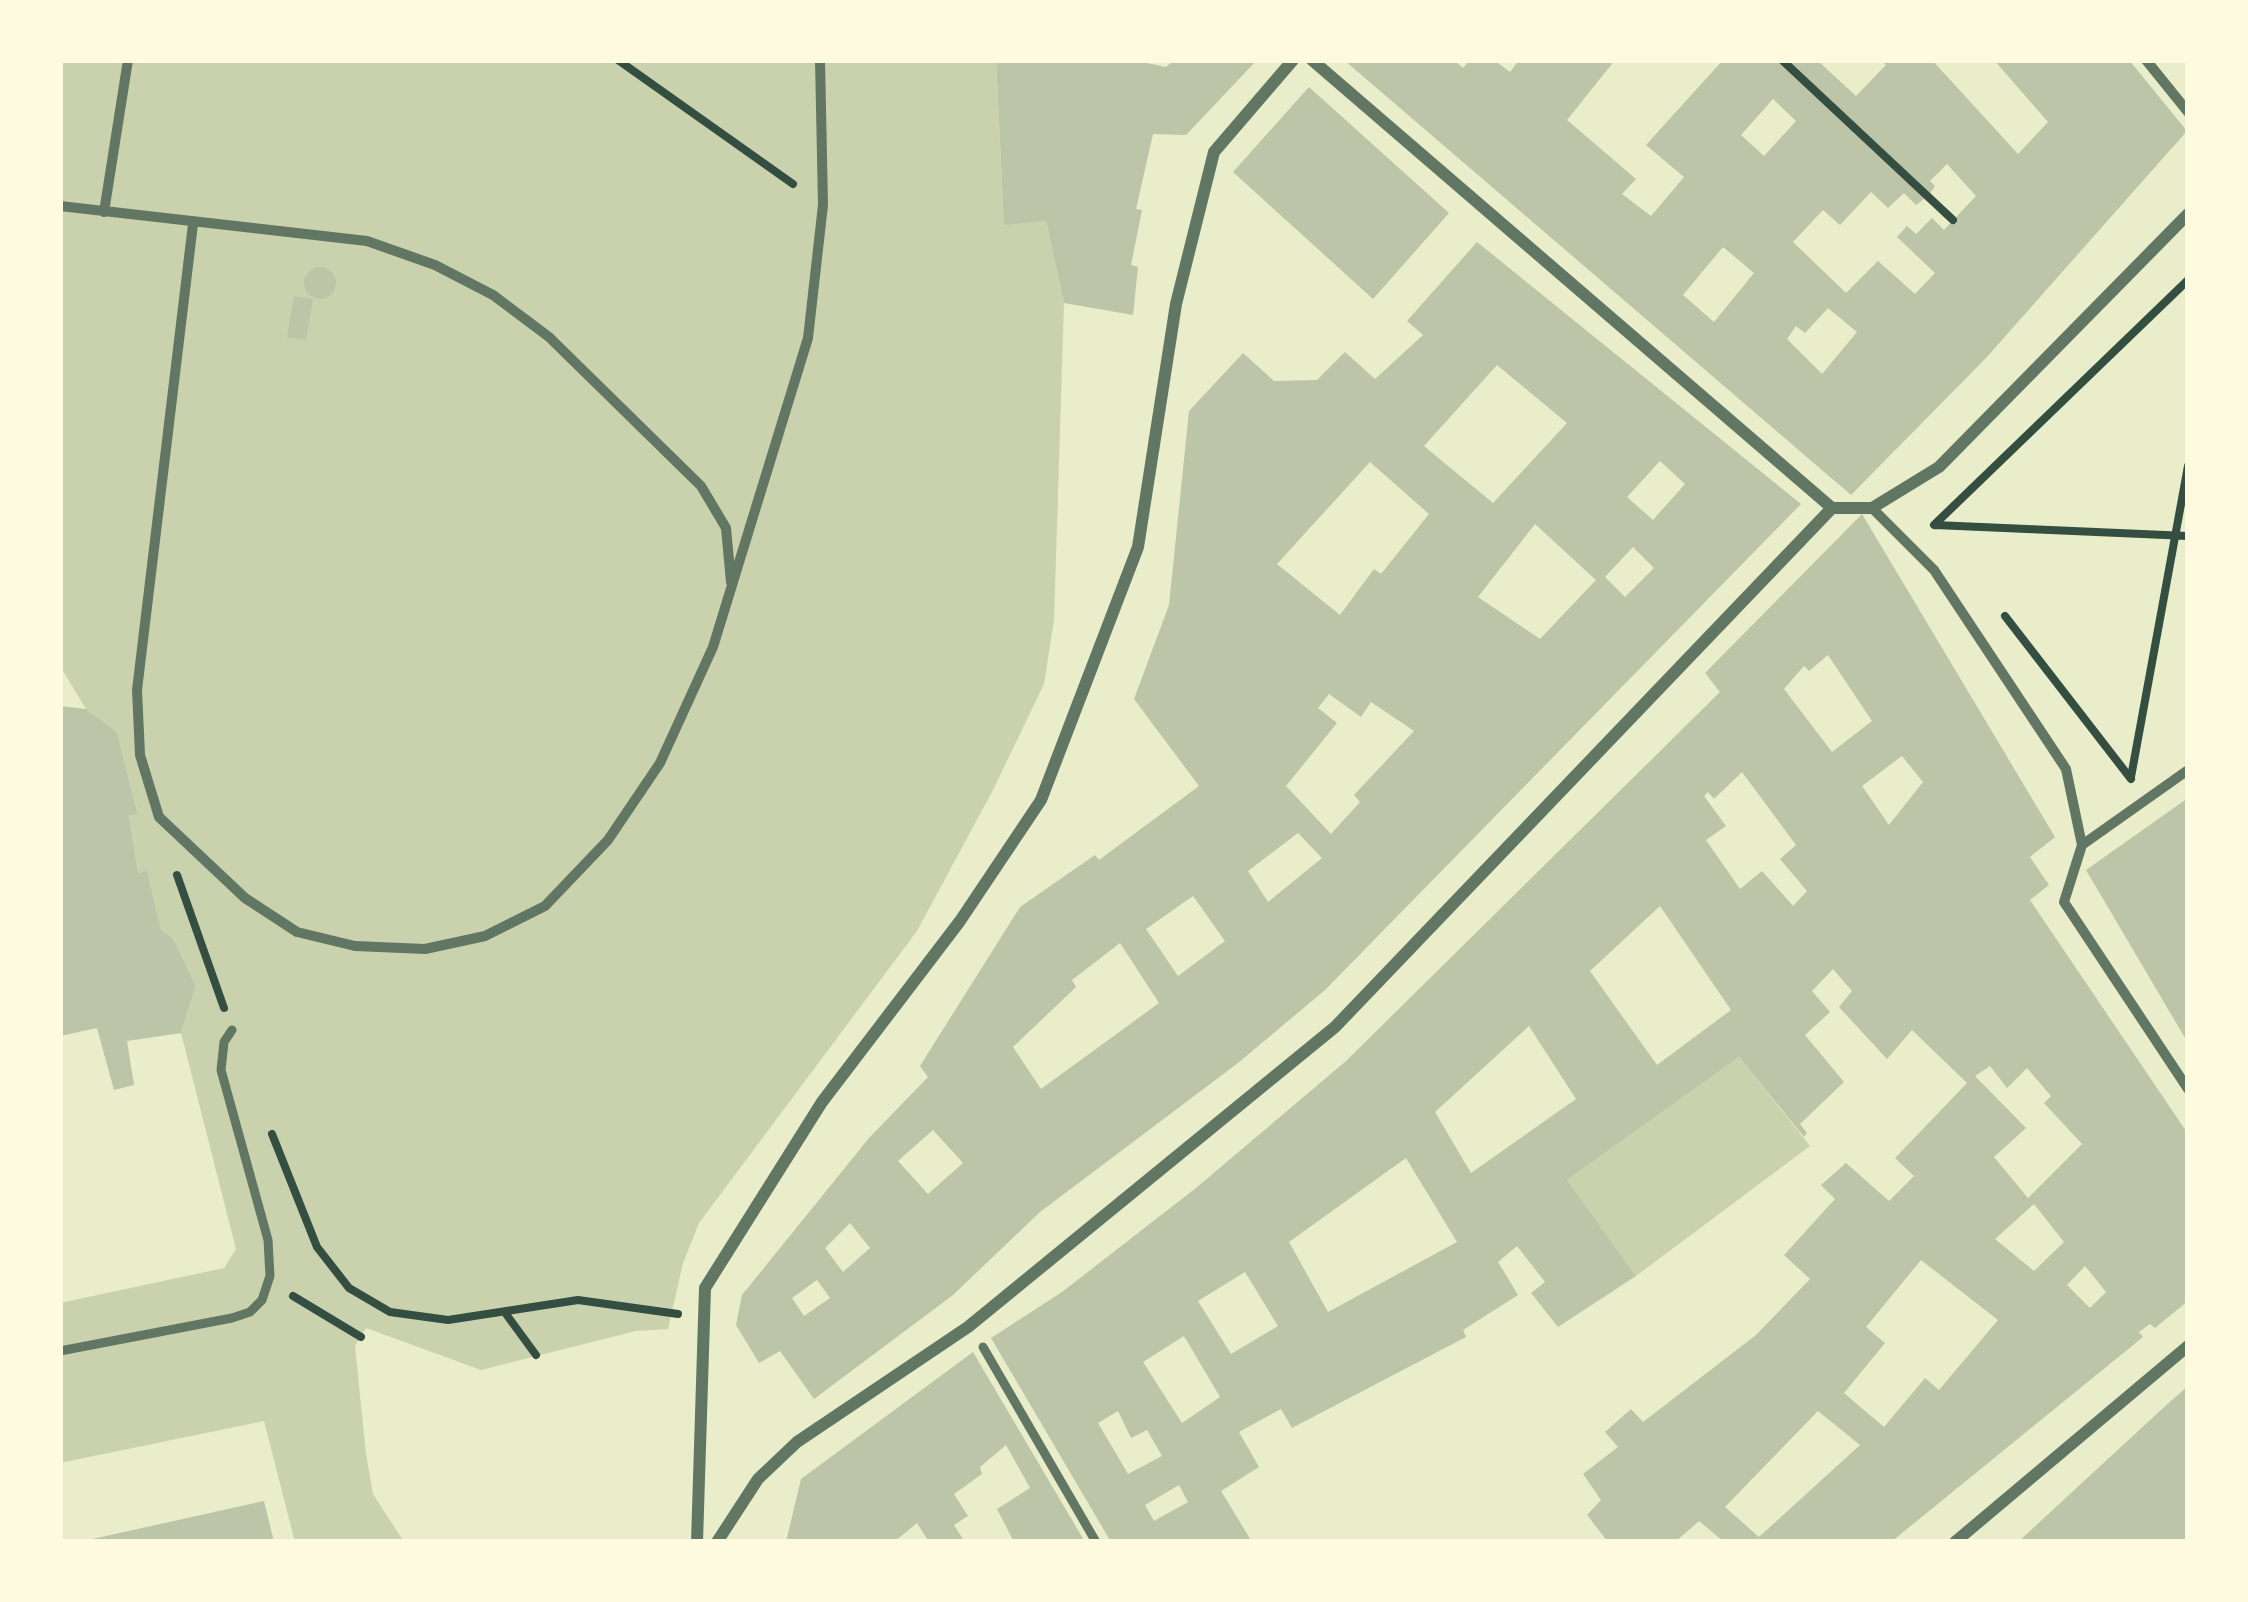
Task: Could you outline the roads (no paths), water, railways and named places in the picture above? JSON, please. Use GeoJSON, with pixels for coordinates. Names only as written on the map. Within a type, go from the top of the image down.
{"type":"FeatureCollection","features":[{"type":"Feature","properties":{"kind":"street"},"geometry":{"type":"LineString","coordinates":[[104,212],[128,60]]}},
{"type":"Feature","properties":{"kind":"street"},"geometry":{"type":"LineString","coordinates":[[193,224],[136,689],[140,755],[158,817],[245,898],[297,932],[355,946],[425,949],[485,936],[545,906],[608,841],[660,764],[732,591],[808,338],[823,205],[820,60]]}},
{"type":"Feature","properties":{"kind":"street"},"geometry":{"type":"LineString","coordinates":[[697,1542],[705,1288],[717,1262],[822,1102],[959,921],[1041,800],[1138,547],[1176,304],[1214,152],[1294,60]]}},
{"type":"Feature","properties":{"kind":"street"},"geometry":{"type":"LineString","coordinates":[[1312,60],[1832,508],[1872,508],[1940,467],[2188,214]]}},
{"type":"Feature","properties":{"kind":"street"},"geometry":{"type":"LineString","coordinates":[[2146,60],[2188,112]]}},
{"type":"Feature","properties":{"kind":"street"},"geometry":{"type":"LineString","coordinates":[[60,206],[367,241],[435,265],[493,295],[549,337],[700,486],[726,528],[732,591]]}},
{"type":"Feature","properties":{"kind":"street"},"geometry":{"type":"LineString","coordinates":[[717,1542],[758,1479],[783,1455],[968,1327],[1335,1027],[1832,508]]}},
{"type":"Feature","properties":{"kind":"street"},"geometry":{"type":"LineString","coordinates":[[1872,508],[1934,570],[2066,769],[2082,845],[2064,902],[2188,1089]]}},
{"type":"Feature","properties":{"kind":"street"},"geometry":{"type":"LineString","coordinates":[[2082,845],[2188,770]]}},
{"type":"Feature","properties":{"kind":"street"},"geometry":{"type":"LineString","coordinates":[[1955,1542],[2188,1346]]}},
{"type":"Feature","properties":{"kind":"lane"},"geometry":{"type":"LineString","coordinates":[[60,1351],[232,1318],[250,1312],[262,1300],[270,1276],[268,1240],[221,1070],[224,1042],[232,1030]]}},
{"type":"Feature","properties":{"kind":"lane"},"geometry":{"type":"LineString","coordinates":[[982,1347],[1096,1542]]}}]}
